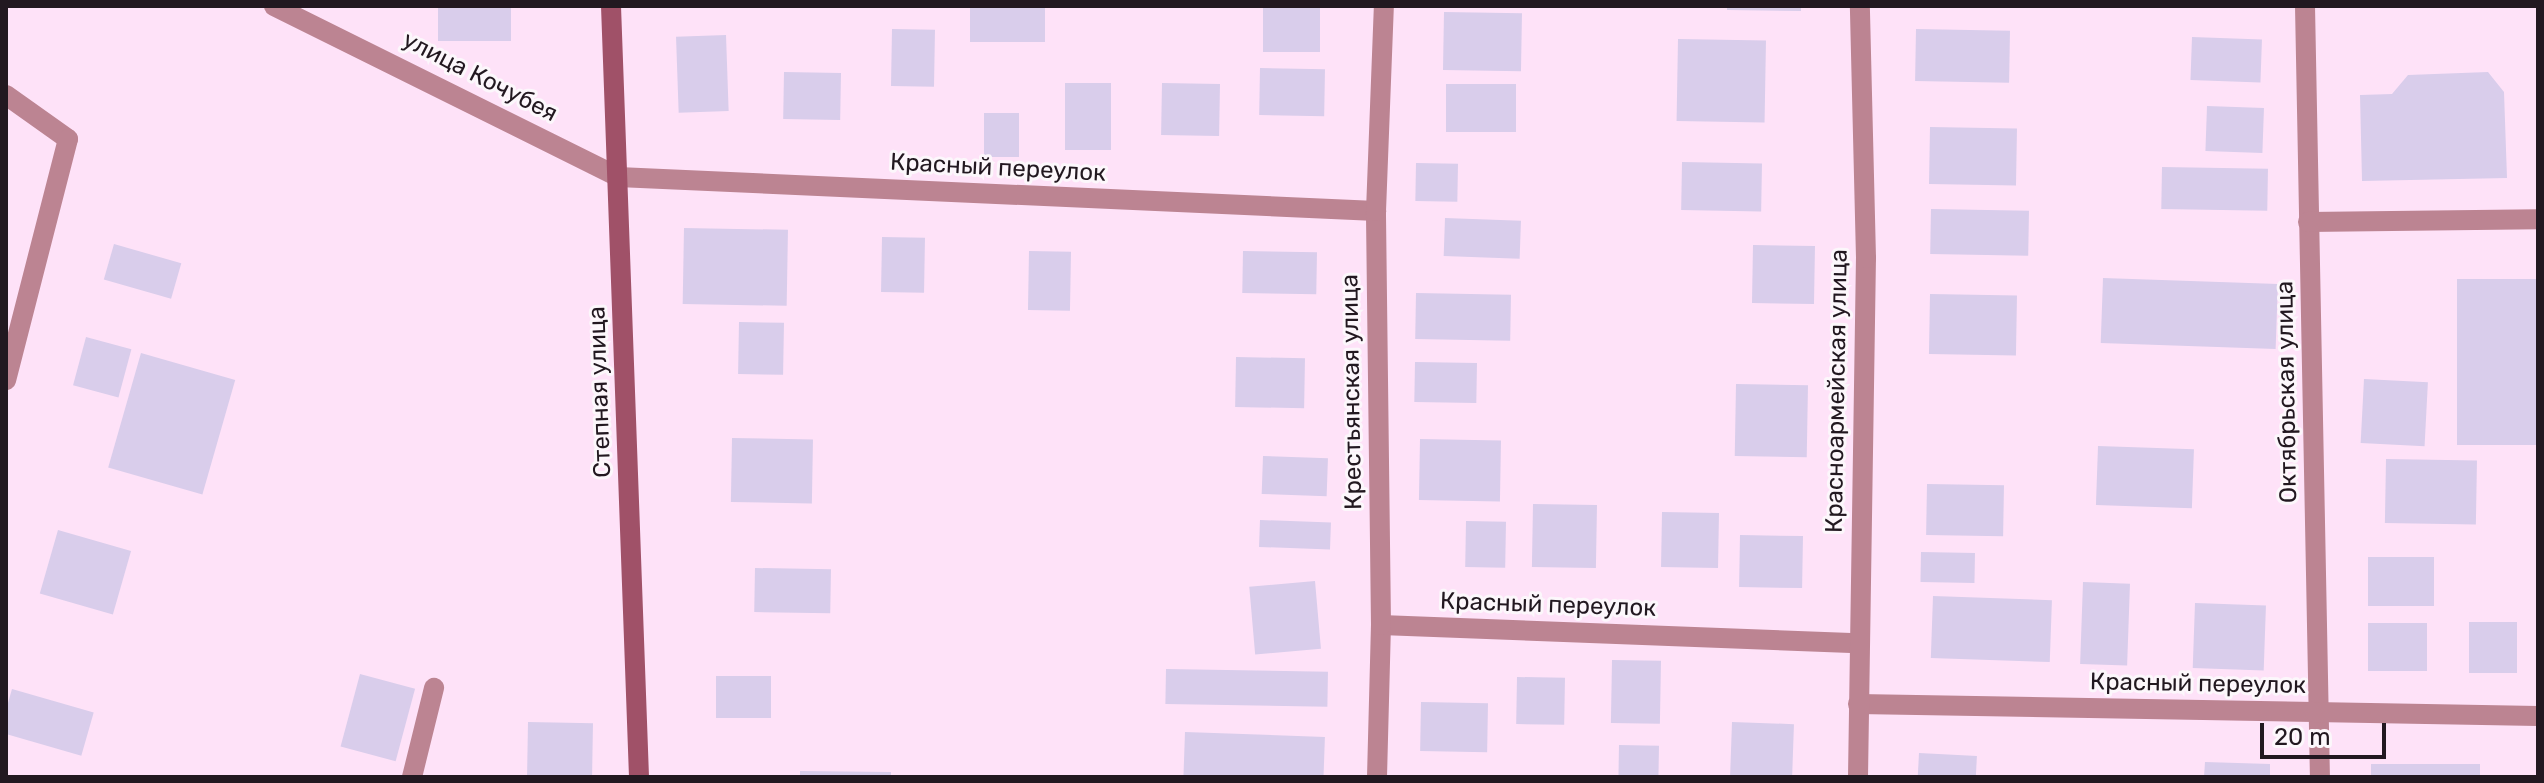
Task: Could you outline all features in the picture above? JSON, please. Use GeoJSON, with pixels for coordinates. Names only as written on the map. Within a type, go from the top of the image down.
{"type":"FeatureCollection","features":[{"type":"Feature","properties":{"kind":"main road","name":"Степная улица"},"geometry":{"type":"LineString","coordinates":[[611,6],[639,777]]}},
{"type":"Feature","properties":{"kind":"street","name":"улица Кочубея"},"geometry":{"type":"LineString","coordinates":[[274,6],[618,177]]}},
{"type":"Feature","properties":{"kind":"street","name":"Крестьянская улица"},"geometry":{"type":"LineString","coordinates":[[1377,777],[1381,625],[1376,211],[1384,6]]}},
{"type":"Feature","properties":{"kind":"street","name":"Красноармейская улица"},"geometry":{"type":"LineString","coordinates":[[1858,777],[1866,258],[1860,6]]}},
{"type":"Feature","properties":{"kind":"street","name":"Октябрьская улица"},"geometry":{"type":"LineString","coordinates":[[2305,6],[2320,777]]}},
{"type":"Feature","properties":{"kind":"street"},"geometry":{"type":"LineString","coordinates":[[6,95],[68,139],[6,380]]}},
{"type":"Feature","properties":{"kind":"street","name":"Красный переулок"},"geometry":{"type":"LineString","coordinates":[[618,177],[1376,211]]}},
{"type":"Feature","properties":{"kind":"street"},"geometry":{"type":"LineString","coordinates":[[2308,222],[2538,219]]}},
{"type":"Feature","properties":{"kind":"street","name":"Красный переулок"},"geometry":{"type":"LineString","coordinates":[[1381,625],[1858,643]]}},
{"type":"Feature","properties":{"kind":"street"},"geometry":{"type":"LineString","coordinates":[[412,777],[434,688]]}},
{"type":"Feature","properties":{"kind":"street","name":"Красный переулок"},"geometry":{"type":"LineString","coordinates":[[1858,704],[2538,716]]}},
{"type":"Feature","properties":{"kind":"building"},"geometry":{"type":"Polygon","coordinates":[[[438,6],[511,6],[511,41],[438,41],[438,6]]]}},
{"type":"Feature","properties":{"kind":"building"},"geometry":{"type":"Polygon","coordinates":[[[970,6],[1045,6],[1045,42],[970,42],[970,6]]]}},
{"type":"Feature","properties":{"kind":"building"},"geometry":{"type":"Polygon","coordinates":[[[1263,6],[1320,6],[1320,52],[1263,52],[1263,6]]]}},
{"type":"Feature","properties":{"kind":"building"},"geometry":{"type":"Polygon","coordinates":[[[1727,6],[1801,6],[1801,11],[1727,10],[1727,6]]]}},
{"type":"Feature","properties":{"kind":"building"},"geometry":{"type":"Polygon","coordinates":[[[1444,12],[1522,13],[1521,71],[1443,70],[1444,12]]]}},
{"type":"Feature","properties":{"kind":"building"},"geometry":{"type":"Polygon","coordinates":[[[892,29],[935,30],[934,87],[891,86],[892,29]]]}},
{"type":"Feature","properties":{"kind":"building"},"geometry":{"type":"Polygon","coordinates":[[[1916,29],[2010,31],[2009,83],[1915,81],[1916,29]]]}},
{"type":"Feature","properties":{"kind":"building"},"geometry":{"type":"Polygon","coordinates":[[[726,35],[729,111],[679,113],[676,37],[726,35]]]}},
{"type":"Feature","properties":{"kind":"building"},"geometry":{"type":"Polygon","coordinates":[[[2192,37],[2262,39],[2260,82],[2190,80],[2192,37]]]}},
{"type":"Feature","properties":{"kind":"building"},"geometry":{"type":"Polygon","coordinates":[[[1678,39],[1766,41],[1765,123],[1677,121],[1678,39]]]}},
{"type":"Feature","properties":{"kind":"building"},"geometry":{"type":"Polygon","coordinates":[[[1260,68],[1325,69],[1324,116],[1259,115],[1260,68]]]}},
{"type":"Feature","properties":{"kind":"building"},"geometry":{"type":"Polygon","coordinates":[[[784,72],[841,73],[840,120],[783,119],[784,72]]]}},
{"type":"Feature","properties":{"kind":"building"},"geometry":{"type":"Polygon","coordinates":[[[2488,72],[2504,92],[2507,178],[2362,181],[2360,95],[2392,94],[2408,75],[2488,72]]]}},
{"type":"Feature","properties":{"kind":"building"},"geometry":{"type":"Polygon","coordinates":[[[1065,83],[1111,83],[1111,150],[1065,150],[1065,83]]]}},
{"type":"Feature","properties":{"kind":"building"},"geometry":{"type":"Polygon","coordinates":[[[1162,83],[1220,84],[1219,136],[1161,135],[1162,83]]]}},
{"type":"Feature","properties":{"kind":"building"},"geometry":{"type":"Polygon","coordinates":[[[1446,84],[1516,84],[1516,132],[1446,132],[1446,84]]]}},
{"type":"Feature","properties":{"kind":"building"},"geometry":{"type":"Polygon","coordinates":[[[2207,106],[2264,108],[2262,153],[2205,151],[2207,106]]]}},
{"type":"Feature","properties":{"kind":"building"},"geometry":{"type":"Polygon","coordinates":[[[984,113],[1019,113],[1019,157],[984,157],[984,113]]]}},
{"type":"Feature","properties":{"kind":"building"},"geometry":{"type":"Polygon","coordinates":[[[1930,127],[2017,129],[2016,186],[1929,184],[1930,127]]]}},
{"type":"Feature","properties":{"kind":"building"},"geometry":{"type":"Polygon","coordinates":[[[1682,162],[1762,163],[1761,211],[1681,210],[1682,162]]]}},
{"type":"Feature","properties":{"kind":"building"},"geometry":{"type":"Polygon","coordinates":[[[1416,163],[1458,164],[1457,202],[1415,201],[1416,163]]]}},
{"type":"Feature","properties":{"kind":"building"},"geometry":{"type":"Polygon","coordinates":[[[2162,167],[2268,169],[2267,211],[2161,209],[2162,167]]]}},
{"type":"Feature","properties":{"kind":"building"},"geometry":{"type":"Polygon","coordinates":[[[1931,209],[2029,211],[2028,256],[1930,254],[1931,209]]]}},
{"type":"Feature","properties":{"kind":"building"},"geometry":{"type":"Polygon","coordinates":[[[1445,218],[1521,221],[1520,259],[1444,256],[1445,218]]]}},
{"type":"Feature","properties":{"kind":"building"},"geometry":{"type":"Polygon","coordinates":[[[684,228],[788,230],[787,306],[683,304],[684,228]]]}},
{"type":"Feature","properties":{"kind":"building"},"geometry":{"type":"Polygon","coordinates":[[[882,237],[925,238],[924,293],[881,292],[882,237]]]}},
{"type":"Feature","properties":{"kind":"building"},"geometry":{"type":"Polygon","coordinates":[[[114,244],[181,263],[171,299],[104,280],[114,244]]]}},
{"type":"Feature","properties":{"kind":"building"},"geometry":{"type":"Polygon","coordinates":[[[1753,245],[1815,246],[1814,304],[1752,303],[1753,245]]]}},
{"type":"Feature","properties":{"kind":"building"},"geometry":{"type":"Polygon","coordinates":[[[1029,251],[1071,252],[1070,311],[1028,310],[1029,251]]]}},
{"type":"Feature","properties":{"kind":"building"},"geometry":{"type":"Polygon","coordinates":[[[1243,251],[1317,252],[1316,294],[1242,293],[1243,251]]]}},
{"type":"Feature","properties":{"kind":"building"},"geometry":{"type":"Polygon","coordinates":[[[2103,278],[2278,284],[2276,349],[2101,343],[2103,278]]]}},
{"type":"Feature","properties":{"kind":"building"},"geometry":{"type":"Polygon","coordinates":[[[2457,279],[2538,279],[2538,445],[2457,445],[2457,279]]]}},
{"type":"Feature","properties":{"kind":"building"},"geometry":{"type":"Polygon","coordinates":[[[1416,293],[1511,295],[1510,341],[1415,339],[1416,293]]]}},
{"type":"Feature","properties":{"kind":"building"},"geometry":{"type":"Polygon","coordinates":[[[1930,294],[2017,296],[2016,356],[1929,354],[1930,294]]]}},
{"type":"Feature","properties":{"kind":"building"},"geometry":{"type":"Polygon","coordinates":[[[739,322],[784,323],[783,375],[738,374],[739,322]]]}},
{"type":"Feature","properties":{"kind":"building"},"geometry":{"type":"Polygon","coordinates":[[[86,337],[131,349],[118,397],[73,385],[86,337]]]}},
{"type":"Feature","properties":{"kind":"building"},"geometry":{"type":"Polygon","coordinates":[[[141,353],[235,380],[202,494],[108,467],[141,353]]]}},
{"type":"Feature","properties":{"kind":"building"},"geometry":{"type":"Polygon","coordinates":[[[1236,357],[1305,358],[1304,408],[1235,407],[1236,357]]]}},
{"type":"Feature","properties":{"kind":"building"},"geometry":{"type":"Polygon","coordinates":[[[1415,362],[1477,363],[1476,403],[1414,402],[1415,362]]]}},
{"type":"Feature","properties":{"kind":"building"},"geometry":{"type":"Polygon","coordinates":[[[2364,379],[2428,382],[2425,446],[2361,443],[2364,379]]]}},
{"type":"Feature","properties":{"kind":"building"},"geometry":{"type":"Polygon","coordinates":[[[1736,384],[1808,385],[1807,457],[1735,456],[1736,384]]]}},
{"type":"Feature","properties":{"kind":"building"},"geometry":{"type":"Polygon","coordinates":[[[732,438],[813,439],[812,503],[731,502],[732,438]]]}},
{"type":"Feature","properties":{"kind":"building"},"geometry":{"type":"Polygon","coordinates":[[[1420,439],[1501,440],[1500,501],[1419,500],[1420,439]]]}},
{"type":"Feature","properties":{"kind":"building"},"geometry":{"type":"Polygon","coordinates":[[[2098,446],[2194,449],[2192,508],[2096,505],[2098,446]]]}},
{"type":"Feature","properties":{"kind":"building"},"geometry":{"type":"Polygon","coordinates":[[[1263,456],[1328,458],[1327,496],[1262,494],[1263,456]]]}},
{"type":"Feature","properties":{"kind":"building"},"geometry":{"type":"Polygon","coordinates":[[[2386,459],[2477,461],[2476,525],[2385,523],[2386,459]]]}},
{"type":"Feature","properties":{"kind":"building"},"geometry":{"type":"Polygon","coordinates":[[[1927,484],[2004,485],[2003,536],[1926,535],[1927,484]]]}},
{"type":"Feature","properties":{"kind":"building"},"geometry":{"type":"Polygon","coordinates":[[[1533,504],[1597,505],[1596,568],[1532,567],[1533,504]]]}},
{"type":"Feature","properties":{"kind":"building"},"geometry":{"type":"Polygon","coordinates":[[[1662,512],[1719,513],[1718,568],[1661,567],[1662,512]]]}},
{"type":"Feature","properties":{"kind":"building"},"geometry":{"type":"Polygon","coordinates":[[[1260,520],[1331,522],[1330,549],[1259,547],[1260,520]]]}},
{"type":"Feature","properties":{"kind":"building"},"geometry":{"type":"Polygon","coordinates":[[[1466,521],[1506,522],[1505,568],[1465,567],[1466,521]]]}},
{"type":"Feature","properties":{"kind":"building"},"geometry":{"type":"Polygon","coordinates":[[[58,530],[131,551],[113,614],[40,593],[58,530]]]}},
{"type":"Feature","properties":{"kind":"building"},"geometry":{"type":"Polygon","coordinates":[[[1740,535],[1803,536],[1802,588],[1739,587],[1740,535]]]}},
{"type":"Feature","properties":{"kind":"building"},"geometry":{"type":"Polygon","coordinates":[[[1921,552],[1975,553],[1974,583],[1920,582],[1921,552]]]}},
{"type":"Feature","properties":{"kind":"building"},"geometry":{"type":"Polygon","coordinates":[[[2368,557],[2434,557],[2434,606],[2368,606],[2368,557]]]}},
{"type":"Feature","properties":{"kind":"building"},"geometry":{"type":"Polygon","coordinates":[[[755,568],[831,569],[830,613],[754,612],[755,568]]]}},
{"type":"Feature","properties":{"kind":"building"},"geometry":{"type":"Polygon","coordinates":[[[1315,581],[1321,649],[1255,654],[1249,587],[1315,581]]]}},
{"type":"Feature","properties":{"kind":"building"},"geometry":{"type":"Polygon","coordinates":[[[2083,582],[2130,584],[2127,666],[2080,664],[2083,582]]]}},
{"type":"Feature","properties":{"kind":"building"},"geometry":{"type":"Polygon","coordinates":[[[1933,596],[2052,600],[2050,662],[1931,658],[1933,596]]]}},
{"type":"Feature","properties":{"kind":"building"},"geometry":{"type":"Polygon","coordinates":[[[2195,603],[2266,605],[2264,670],[2193,668],[2195,603]]]}},
{"type":"Feature","properties":{"kind":"building"},"geometry":{"type":"Polygon","coordinates":[[[2469,622],[2517,622],[2517,673],[2469,673],[2469,622]]]}},
{"type":"Feature","properties":{"kind":"building"},"geometry":{"type":"Polygon","coordinates":[[[2368,623],[2427,623],[2427,671],[2368,671],[2368,623]]]}},
{"type":"Feature","properties":{"kind":"building"},"geometry":{"type":"Polygon","coordinates":[[[1612,660],[1661,661],[1660,724],[1611,723],[1612,660]]]}},
{"type":"Feature","properties":{"kind":"building"},"geometry":{"type":"Polygon","coordinates":[[[1166,669],[1328,672],[1327,707],[1165,704],[1166,669]]]}},
{"type":"Feature","properties":{"kind":"building"},"geometry":{"type":"Polygon","coordinates":[[[360,674],[415,689],[396,761],[341,746],[360,674]]]}},
{"type":"Feature","properties":{"kind":"building"},"geometry":{"type":"Polygon","coordinates":[[[716,676],[771,676],[771,718],[716,718],[716,676]]]}},
{"type":"Feature","properties":{"kind":"building"},"geometry":{"type":"Polygon","coordinates":[[[1517,677],[1565,678],[1564,725],[1516,724],[1517,677]]]}},
{"type":"Feature","properties":{"kind":"building"},"geometry":{"type":"Polygon","coordinates":[[[12,689],[94,712],[81,756],[6,734],[6,710],[12,689]]]}},
{"type":"Feature","properties":{"kind":"building"},"geometry":{"type":"Polygon","coordinates":[[[1421,702],[1488,703],[1487,752],[1420,751],[1421,702]]]}},
{"type":"Feature","properties":{"kind":"building"},"geometry":{"type":"Polygon","coordinates":[[[528,722],[593,723],[592,777],[527,777],[528,722]]]}},
{"type":"Feature","properties":{"kind":"building"},"geometry":{"type":"Polygon","coordinates":[[[1732,722],[1794,724],[1792,777],[1730,777],[1732,722]]]}},
{"type":"Feature","properties":{"kind":"building"},"geometry":{"type":"Polygon","coordinates":[[[1185,732],[1325,737],[1324,777],[1183,777],[1185,732]]]}},
{"type":"Feature","properties":{"kind":"building"},"geometry":{"type":"Polygon","coordinates":[[[1619,745],[1659,746],[1658,777],[1618,777],[1619,745]]]}},
{"type":"Feature","properties":{"kind":"building"},"geometry":{"type":"Polygon","coordinates":[[[1919,753],[1977,756],[1976,777],[1918,777],[1919,753]]]}},
{"type":"Feature","properties":{"kind":"building"},"geometry":{"type":"Polygon","coordinates":[[[2205,762],[2270,764],[2270,777],[2204,777],[2205,762]]]}},
{"type":"Feature","properties":{"kind":"building"},"geometry":{"type":"Polygon","coordinates":[[[2371,764],[2480,764],[2480,777],[2371,777],[2371,764]]]}},
{"type":"Feature","properties":{"kind":"building"},"geometry":{"type":"Polygon","coordinates":[[[800,771],[891,772],[891,777],[800,777],[800,771]]]}}]}
